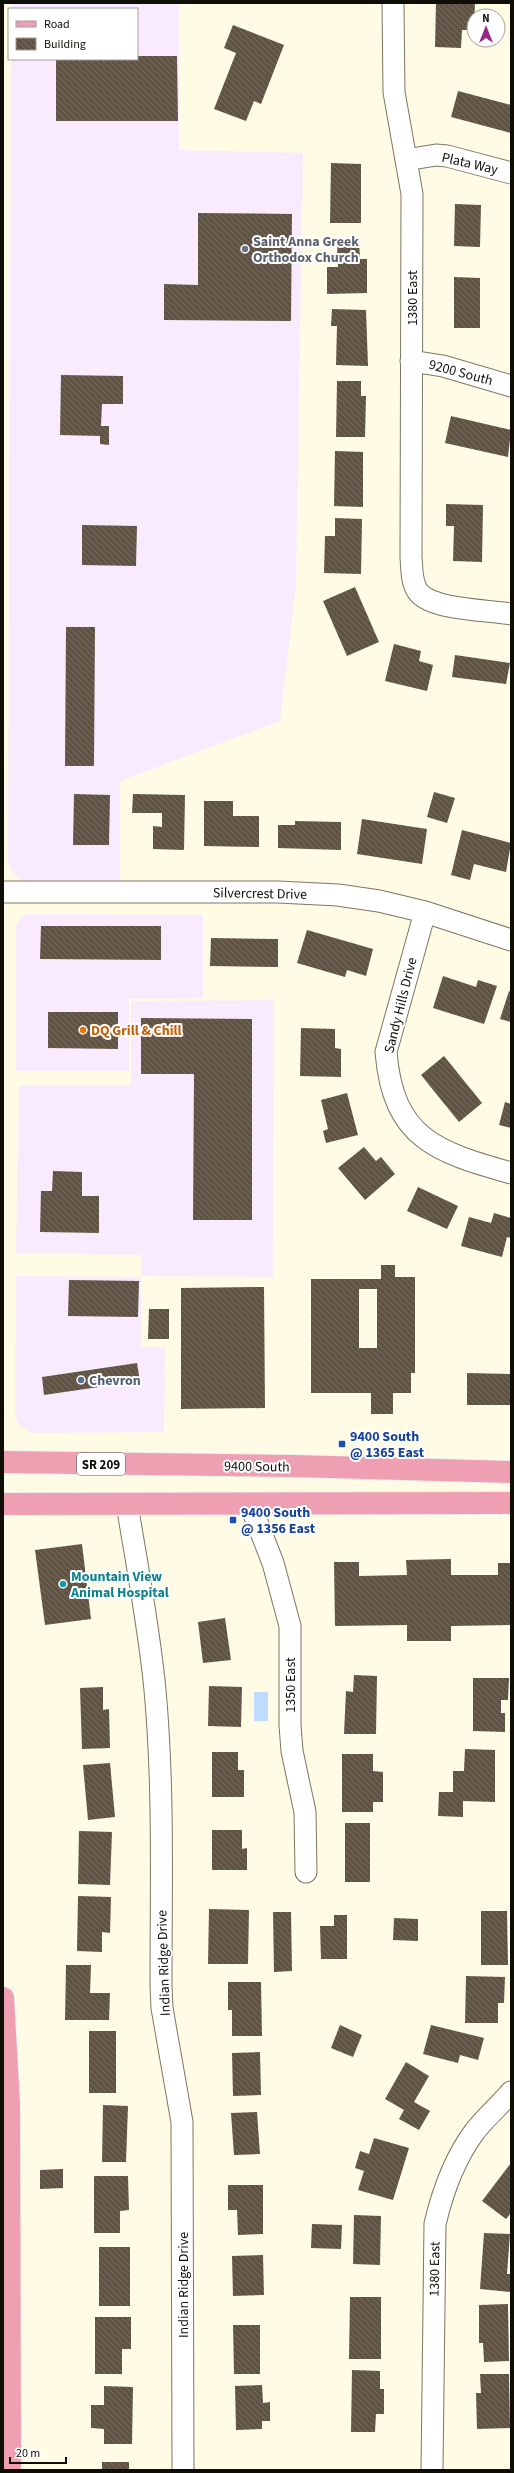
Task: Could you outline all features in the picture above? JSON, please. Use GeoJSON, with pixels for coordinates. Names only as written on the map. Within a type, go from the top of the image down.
{"type":"FeatureCollection","features":[{"type":"Feature","properties":{"kind":"main road","name":"9400 South"},"geometry":{"type":"LineString","coordinates":[[3,1462],[294,1466],[511,1472]]}},
{"type":"Feature","properties":{"kind":"main road"},"geometry":{"type":"LineString","coordinates":[[3,1504],[511,1503]]}},
{"type":"Feature","properties":{"kind":"main road"},"geometry":{"type":"LineString","coordinates":[[3,1998],[9,2104],[10,2470]]}},
{"type":"Feature","properties":{"kind":"street","name":"1380 East"},"geometry":{"type":"LineString","coordinates":[[393,3],[394,92],[406,160],[412,209],[411,557],[413,579],[419,592],[434,603],[511,614]]}},
{"type":"Feature","properties":{"kind":"street","name":"Plata Way"},"geometry":{"type":"LineString","coordinates":[[406,160],[436,155],[447,156],[511,173]]}},
{"type":"Feature","properties":{"kind":"street","name":"9200 South"},"geometry":{"type":"LineString","coordinates":[[411,361],[443,366],[511,386]]}},
{"type":"Feature","properties":{"kind":"street","name":"Silvercrest Drive"},"geometry":{"type":"LineString","coordinates":[[3,892],[308,893],[379,901],[425,912],[511,940]]}},
{"type":"Feature","properties":{"kind":"street","name":"Sandy Hills Drive"},"geometry":{"type":"LineString","coordinates":[[425,912],[386,1052],[388,1072],[394,1094],[405,1117],[419,1134],[441,1150],[468,1161],[511,1173]]}},
{"type":"Feature","properties":{"kind":"street","name":"Indian Ridge Drive"},"geometry":{"type":"LineString","coordinates":[[127,1504],[149,1637],[155,1690],[159,1757],[162,2008],[182,2122],[183,2470]]}},
{"type":"Feature","properties":{"kind":"street","name":"1350 East"},"geometry":{"type":"LineString","coordinates":[[250,1504],[273,1563],[290,1626],[290,1725],[292,1751],[304,1812],[306,1872]]}},
{"type":"Feature","properties":{"kind":"street","name":"1380 East"},"geometry":{"type":"LineString","coordinates":[[432,2470],[435,2224],[442,2193],[455,2161],[476,2130],[511,2092]]}},
{"type":"Feature","properties":{"kind":"shaded area"},"geometry":{"type":"Polygon","coordinates":[[[12,3],[179,3],[179,150],[303,153],[296,585],[280,721],[120,781],[120,882],[28,881],[20,879],[11,870],[8,862],[11,60],[138,60],[138,8],[12,8],[12,3]]]}},
{"type":"Feature","properties":{"kind":"shaded area"},"geometry":{"type":"Polygon","coordinates":[[[28,914],[203,915],[203,998],[129,999],[129,1071],[16,1071],[16,927],[21,917],[28,914]]]}},
{"type":"Feature","properties":{"kind":"shaded area"},"geometry":{"type":"Polygon","coordinates":[[[274,1000],[273,1277],[141,1276],[141,1255],[16,1253],[19,1086],[131,1085],[131,1001],[274,1000]]]}},
{"type":"Feature","properties":{"kind":"shaded area"},"geometry":{"type":"Polygon","coordinates":[[[16,1276],[141,1277],[141,1347],[165,1347],[164,1432],[33,1433],[19,1425],[15,1413],[16,1276]]]}},
{"type":"Feature","properties":{"kind":"water"},"geometry":{"type":"Polygon","coordinates":[[[254,1692],[268,1692],[268,1721],[254,1721],[254,1692]]]}},
{"type":"Feature","properties":{"kind":"building"},"geometry":{"type":"Polygon","coordinates":[[[436,3],[475,3],[475,8],[466,8],[466,30],[462,30],[461,48],[435,47],[436,3]]]}},
{"type":"Feature","properties":{"kind":"building"},"geometry":{"type":"Polygon","coordinates":[[[233,25],[284,45],[261,104],[254,101],[246,121],[214,109],[236,53],[224,48],[233,25]]]}},
{"type":"Feature","properties":{"kind":"building"},"geometry":{"type":"Polygon","coordinates":[[[138,56],[177,56],[178,121],[56,121],[56,60],[138,60],[138,56]]]}},
{"type":"Feature","properties":{"kind":"building"},"geometry":{"type":"Polygon","coordinates":[[[458,91],[511,105],[511,133],[451,117],[458,91]]]}},
{"type":"Feature","properties":{"kind":"building"},"geometry":{"type":"Polygon","coordinates":[[[331,163],[361,164],[361,223],[330,223],[331,163]]]}},
{"type":"Feature","properties":{"kind":"building"},"geometry":{"type":"Polygon","coordinates":[[[455,204],[481,205],[480,247],[454,246],[455,204]]]}},
{"type":"Feature","properties":{"kind":"building","name":"Saint Anna Greek Orthodox Church"},"geometry":{"type":"Polygon","coordinates":[[[198,213],[292,214],[291,321],[164,320],[164,284],[198,285],[198,213]]]}},
{"type":"Feature","properties":{"kind":"building"},"geometry":{"type":"Polygon","coordinates":[[[337,241],[359,241],[360,259],[367,259],[367,293],[327,294],[327,267],[338,267],[337,241]]]}},
{"type":"Feature","properties":{"kind":"building"},"geometry":{"type":"Polygon","coordinates":[[[454,277],[480,278],[480,328],[454,328],[454,277]]]}},
{"type":"Feature","properties":{"kind":"building"},"geometry":{"type":"Polygon","coordinates":[[[332,309],[366,310],[368,366],[336,365],[337,326],[331,326],[332,309]]]}},
{"type":"Feature","properties":{"kind":"building"},"geometry":{"type":"Polygon","coordinates":[[[61,375],[123,376],[123,404],[102,404],[101,426],[109,426],[109,445],[100,444],[100,436],[60,435],[61,375]]]}},
{"type":"Feature","properties":{"kind":"building"},"geometry":{"type":"Polygon","coordinates":[[[337,381],[361,381],[361,396],[366,396],[365,437],[336,437],[337,381]]]}},
{"type":"Feature","properties":{"kind":"building"},"geometry":{"type":"Polygon","coordinates":[[[451,416],[511,430],[508,457],[445,443],[451,416]]]}},
{"type":"Feature","properties":{"kind":"building"},"geometry":{"type":"Polygon","coordinates":[[[335,451],[363,452],[363,507],[334,506],[335,451]]]}},
{"type":"Feature","properties":{"kind":"building"},"geometry":{"type":"Polygon","coordinates":[[[446,504],[483,505],[482,562],[453,561],[454,526],[446,526],[446,504]]]}},
{"type":"Feature","properties":{"kind":"building"},"geometry":{"type":"Polygon","coordinates":[[[335,518],[362,519],[361,574],[324,573],[325,536],[335,536],[335,518]]]}},
{"type":"Feature","properties":{"kind":"building"},"geometry":{"type":"Polygon","coordinates":[[[82,525],[137,526],[136,566],[82,565],[82,525]]]}},
{"type":"Feature","properties":{"kind":"building"},"geometry":{"type":"Polygon","coordinates":[[[355,587],[379,642],[347,656],[323,601],[355,587]]]}},
{"type":"Feature","properties":{"kind":"building"},"geometry":{"type":"Polygon","coordinates":[[[66,627],[95,627],[94,766],[65,766],[66,627]]]}},
{"type":"Feature","properties":{"kind":"building"},"geometry":{"type":"Polygon","coordinates":[[[394,644],[421,651],[419,661],[433,665],[427,691],[385,681],[394,644]]]}},
{"type":"Feature","properties":{"kind":"building"},"geometry":{"type":"Polygon","coordinates":[[[455,655],[510,663],[506,684],[452,677],[455,655]]]}},
{"type":"Feature","properties":{"kind":"building"},"geometry":{"type":"Polygon","coordinates":[[[434,792],[455,798],[447,823],[427,817],[434,792]]]}},
{"type":"Feature","properties":{"kind":"building"},"geometry":{"type":"Polygon","coordinates":[[[74,794],[110,795],[109,845],[73,845],[74,794]]]}},
{"type":"Feature","properties":{"kind":"building"},"geometry":{"type":"Polygon","coordinates":[[[133,794],[185,795],[184,850],[153,849],[153,826],[162,827],[162,813],[132,813],[133,794]]]}},
{"type":"Feature","properties":{"kind":"building"},"geometry":{"type":"Polygon","coordinates":[[[204,801],[233,801],[233,816],[259,816],[259,847],[204,846],[204,801]]]}},
{"type":"Feature","properties":{"kind":"building"},"geometry":{"type":"Polygon","coordinates":[[[362,819],[427,829],[422,864],[357,854],[362,819]]]}},
{"type":"Feature","properties":{"kind":"building"},"geometry":{"type":"Polygon","coordinates":[[[295,821],[341,822],[341,850],[278,848],[278,825],[295,825],[295,821]]]}},
{"type":"Feature","properties":{"kind":"building"},"geometry":{"type":"Polygon","coordinates":[[[462,830],[511,843],[506,872],[474,864],[470,880],[451,875],[462,830]]]}},
{"type":"Feature","properties":{"kind":"building"},"geometry":{"type":"Polygon","coordinates":[[[41,926],[161,926],[161,960],[40,959],[41,926]]]}},
{"type":"Feature","properties":{"kind":"building"},"geometry":{"type":"Polygon","coordinates":[[[307,930],[373,949],[366,976],[347,970],[345,977],[297,963],[307,930]]]}},
{"type":"Feature","properties":{"kind":"building"},"geometry":{"type":"Polygon","coordinates":[[[211,938],[278,939],[278,967],[210,966],[211,938]]]}},
{"type":"Feature","properties":{"kind":"building"},"geometry":{"type":"Polygon","coordinates":[[[443,976],[476,987],[478,980],[497,986],[484,1024],[433,1008],[443,976]]]}},
{"type":"Feature","properties":{"kind":"building"},"geometry":{"type":"Polygon","coordinates":[[[509,991],[511,992],[511,1022],[500,1019],[509,991]]]}},
{"type":"Feature","properties":{"kind":"building","name":"DQ Grill & Chill"},"geometry":{"type":"Polygon","coordinates":[[[48,1012],[118,1012],[118,1049],[48,1048],[48,1012]]]}},
{"type":"Feature","properties":{"kind":"building"},"geometry":{"type":"Polygon","coordinates":[[[141,1018],[252,1019],[252,1220],[193,1220],[194,1074],[141,1074],[141,1018]]]}},
{"type":"Feature","properties":{"kind":"building"},"geometry":{"type":"Polygon","coordinates":[[[301,1028],[335,1029],[335,1048],[341,1049],[341,1077],[300,1076],[301,1028]]]}},
{"type":"Feature","properties":{"kind":"building"},"geometry":{"type":"Polygon","coordinates":[[[444,1056],[482,1103],[459,1122],[421,1075],[444,1056]]]}},
{"type":"Feature","properties":{"kind":"building"},"geometry":{"type":"Polygon","coordinates":[[[347,1093],[358,1135],[326,1143],[323,1131],[328,1129],[321,1100],[347,1093]]]}},
{"type":"Feature","properties":{"kind":"building"},"geometry":{"type":"Polygon","coordinates":[[[505,1102],[511,1104],[511,1128],[499,1125],[505,1102]]]}},
{"type":"Feature","properties":{"kind":"building"},"geometry":{"type":"Polygon","coordinates":[[[364,1147],[376,1161],[381,1157],[395,1174],[365,1200],[338,1168],[364,1147]]]}},
{"type":"Feature","properties":{"kind":"building"},"geometry":{"type":"Polygon","coordinates":[[[53,1171],[82,1172],[82,1196],[99,1196],[99,1233],[40,1232],[41,1191],[52,1191],[53,1171]]]}},
{"type":"Feature","properties":{"kind":"building"},"geometry":{"type":"Polygon","coordinates":[[[418,1187],[458,1206],[447,1229],[407,1211],[418,1187]]]}},
{"type":"Feature","properties":{"kind":"building"},"geometry":{"type":"Polygon","coordinates":[[[494,1213],[511,1218],[511,1238],[507,1237],[502,1257],[461,1246],[469,1217],[491,1223],[494,1213]]]}},
{"type":"Feature","properties":{"kind":"building"},"geometry":{"type":"Polygon","coordinates":[[[381,1265],[395,1265],[395,1277],[415,1277],[415,1373],[411,1373],[411,1393],[393,1393],[393,1414],[371,1414],[371,1393],[311,1393],[311,1279],[381,1279],[381,1265]],[[359,1289],[359,1348],[377,1348],[377,1289],[359,1289]]]}},
{"type":"Feature","properties":{"kind":"building"},"geometry":{"type":"Polygon","coordinates":[[[69,1280],[139,1281],[138,1317],[68,1316],[69,1280]]]}},
{"type":"Feature","properties":{"kind":"building"},"geometry":{"type":"Polygon","coordinates":[[[264,1287],[265,1408],[181,1409],[181,1288],[264,1287]]]}},
{"type":"Feature","properties":{"kind":"building"},"geometry":{"type":"Polygon","coordinates":[[[149,1309],[169,1309],[169,1339],[148,1339],[149,1309]]]}},
{"type":"Feature","properties":{"kind":"building"},"geometry":{"type":"Polygon","coordinates":[[[137,1363],[140,1381],[44,1395],[42,1377],[137,1363]]]}},
{"type":"Feature","properties":{"kind":"building"},"geometry":{"type":"Polygon","coordinates":[[[467,1373],[511,1374],[511,1405],[467,1405],[467,1373]]]}},
{"type":"Feature","properties":{"kind":"building","name":"Mountain View Animal Hospital"},"geometry":{"type":"Polygon","coordinates":[[[82,1544],[91,1619],[45,1625],[35,1550],[82,1544]]]}},
{"type":"Feature","properties":{"kind":"building"},"geometry":{"type":"Polygon","coordinates":[[[451,1559],[451,1575],[498,1575],[498,1563],[511,1563],[511,1625],[451,1626],[451,1641],[407,1641],[407,1625],[335,1626],[334,1562],[359,1562],[359,1576],[407,1575],[406,1560],[451,1559]]]}},
{"type":"Feature","properties":{"kind":"building"},"geometry":{"type":"Polygon","coordinates":[[[225,1618],[231,1660],[203,1663],[198,1622],[225,1618]]]}},
{"type":"Feature","properties":{"kind":"building"},"geometry":{"type":"Polygon","coordinates":[[[354,1675],[377,1676],[376,1734],[344,1734],[346,1691],[353,1692],[354,1675]]]}},
{"type":"Feature","properties":{"kind":"building"},"geometry":{"type":"Polygon","coordinates":[[[473,1678],[509,1678],[508,1700],[501,1700],[501,1713],[505,1713],[505,1732],[473,1731],[473,1678]]]}},
{"type":"Feature","properties":{"kind":"building"},"geometry":{"type":"Polygon","coordinates":[[[209,1686],[242,1687],[241,1727],[208,1726],[209,1686]]]}},
{"type":"Feature","properties":{"kind":"building"},"geometry":{"type":"Polygon","coordinates":[[[103,1687],[103,1710],[109,1709],[110,1748],[82,1749],[80,1688],[103,1687]]]}},
{"type":"Feature","properties":{"kind":"building"},"geometry":{"type":"Polygon","coordinates":[[[465,1749],[495,1750],[495,1802],[463,1801],[463,1817],[438,1816],[439,1792],[453,1792],[453,1771],[464,1771],[465,1749]]]}},
{"type":"Feature","properties":{"kind":"building"},"geometry":{"type":"Polygon","coordinates":[[[212,1752],[238,1752],[238,1770],[244,1770],[244,1797],[212,1797],[212,1752]]]}},
{"type":"Feature","properties":{"kind":"building"},"geometry":{"type":"Polygon","coordinates":[[[342,1754],[373,1754],[373,1771],[383,1772],[383,1802],[373,1802],[373,1812],[342,1812],[342,1754]]]}},
{"type":"Feature","properties":{"kind":"building"},"geometry":{"type":"Polygon","coordinates":[[[110,1763],[115,1817],[88,1820],[83,1765],[110,1763]]]}},
{"type":"Feature","properties":{"kind":"building"},"geometry":{"type":"Polygon","coordinates":[[[345,1823],[370,1823],[370,1882],[345,1882],[345,1823]]]}},
{"type":"Feature","properties":{"kind":"building"},"geometry":{"type":"Polygon","coordinates":[[[212,1830],[242,1830],[242,1849],[247,1848],[247,1870],[212,1870],[212,1830]]]}},
{"type":"Feature","properties":{"kind":"building"},"geometry":{"type":"Polygon","coordinates":[[[79,1831],[112,1832],[110,1885],[78,1884],[79,1831]]]}},
{"type":"Feature","properties":{"kind":"building"},"geometry":{"type":"Polygon","coordinates":[[[78,1896],[111,1897],[110,1933],[102,1932],[102,1952],[77,1951],[78,1896]]]}},
{"type":"Feature","properties":{"kind":"building"},"geometry":{"type":"Polygon","coordinates":[[[209,1909],[249,1910],[248,1964],[208,1964],[209,1909]]]}},
{"type":"Feature","properties":{"kind":"building"},"geometry":{"type":"Polygon","coordinates":[[[481,1911],[507,1911],[508,1965],[481,1965],[481,1911]]]}},
{"type":"Feature","properties":{"kind":"building"},"geometry":{"type":"Polygon","coordinates":[[[273,1912],[291,1912],[292,1971],[274,1972],[273,1912]]]}},
{"type":"Feature","properties":{"kind":"building"},"geometry":{"type":"Polygon","coordinates":[[[334,1915],[347,1915],[347,1959],[321,1959],[320,1926],[334,1926],[334,1915]]]}},
{"type":"Feature","properties":{"kind":"building"},"geometry":{"type":"Polygon","coordinates":[[[394,1918],[418,1919],[418,1941],[393,1940],[394,1918]]]}},
{"type":"Feature","properties":{"kind":"building"},"geometry":{"type":"Polygon","coordinates":[[[66,1965],[91,1965],[90,1993],[110,1993],[109,2020],[65,2020],[66,1965]]]}},
{"type":"Feature","properties":{"kind":"building"},"geometry":{"type":"Polygon","coordinates":[[[466,1976],[505,1977],[504,2003],[498,2003],[498,2023],[465,2023],[466,1976]]]}},
{"type":"Feature","properties":{"kind":"building"},"geometry":{"type":"Polygon","coordinates":[[[228,1982],[261,1982],[262,2036],[232,2036],[232,2010],[228,2010],[228,1982]]]}},
{"type":"Feature","properties":{"kind":"building"},"geometry":{"type":"Polygon","coordinates":[[[340,2025],[362,2035],[353,2057],[331,2048],[340,2025]]]}},
{"type":"Feature","properties":{"kind":"building"},"geometry":{"type":"Polygon","coordinates":[[[431,2025],[484,2038],[478,2060],[460,2055],[458,2063],[423,2054],[431,2025]]]}},
{"type":"Feature","properties":{"kind":"building"},"geometry":{"type":"Polygon","coordinates":[[[89,2031],[116,2031],[116,2093],[89,2093],[89,2031]]]}},
{"type":"Feature","properties":{"kind":"building"},"geometry":{"type":"Polygon","coordinates":[[[260,2052],[261,2095],[233,2096],[232,2053],[260,2052]]]}},
{"type":"Feature","properties":{"kind":"building"},"geometry":{"type":"Polygon","coordinates":[[[406,2062],[429,2076],[414,2102],[430,2111],[419,2130],[399,2119],[404,2110],[385,2099],[406,2062]]]}},
{"type":"Feature","properties":{"kind":"building"},"geometry":{"type":"Polygon","coordinates":[[[103,2105],[128,2106],[126,2162],[102,2162],[103,2105]]]}},
{"type":"Feature","properties":{"kind":"building"},"geometry":{"type":"Polygon","coordinates":[[[257,2112],[260,2154],[234,2155],[231,2113],[257,2112]]]}},
{"type":"Feature","properties":{"kind":"building"},"geometry":{"type":"Polygon","coordinates":[[[374,2138],[409,2148],[393,2200],[358,2190],[364,2171],[355,2168],[360,2151],[369,2154],[374,2138]]]}},
{"type":"Feature","properties":{"kind":"building"},"geometry":{"type":"Polygon","coordinates":[[[511,2163],[511,2213],[506,2219],[482,2201],[511,2163]]]}},
{"type":"Feature","properties":{"kind":"building"},"geometry":{"type":"Polygon","coordinates":[[[63,2169],[63,2188],[40,2189],[40,2170],[63,2169]]]}},
{"type":"Feature","properties":{"kind":"building"},"geometry":{"type":"Polygon","coordinates":[[[94,2176],[128,2176],[129,2210],[120,2211],[120,2233],[94,2233],[94,2176]]]}},
{"type":"Feature","properties":{"kind":"building"},"geometry":{"type":"Polygon","coordinates":[[[228,2185],[263,2185],[263,2234],[238,2235],[237,2210],[228,2210],[228,2185]]]}},
{"type":"Feature","properties":{"kind":"building"},"geometry":{"type":"Polygon","coordinates":[[[354,2215],[381,2216],[380,2265],[353,2264],[354,2215]]]}},
{"type":"Feature","properties":{"kind":"building"},"geometry":{"type":"Polygon","coordinates":[[[312,2224],[342,2225],[341,2249],[311,2248],[312,2224]]]}},
{"type":"Feature","properties":{"kind":"building"},"geometry":{"type":"Polygon","coordinates":[[[484,2233],[510,2234],[507,2274],[511,2274],[511,2292],[480,2289],[484,2233]]]}},
{"type":"Feature","properties":{"kind":"building"},"geometry":{"type":"Polygon","coordinates":[[[99,2247],[130,2247],[130,2306],[99,2306],[99,2247]]]}},
{"type":"Feature","properties":{"kind":"building"},"geometry":{"type":"Polygon","coordinates":[[[263,2255],[264,2295],[233,2296],[232,2256],[263,2255]]]}},
{"type":"Feature","properties":{"kind":"building"},"geometry":{"type":"Polygon","coordinates":[[[350,2297],[381,2297],[381,2359],[349,2359],[350,2297]]]}},
{"type":"Feature","properties":{"kind":"building"},"geometry":{"type":"Polygon","coordinates":[[[508,2304],[509,2361],[484,2362],[483,2343],[479,2343],[479,2305],[508,2304]]]}},
{"type":"Feature","properties":{"kind":"building"},"geometry":{"type":"Polygon","coordinates":[[[95,2317],[131,2317],[131,2349],[122,2349],[122,2374],[95,2374],[95,2317]]]}},
{"type":"Feature","properties":{"kind":"building"},"geometry":{"type":"Polygon","coordinates":[[[233,2325],[260,2325],[260,2374],[234,2374],[233,2325]]]}},
{"type":"Feature","properties":{"kind":"building"},"geometry":{"type":"Polygon","coordinates":[[[352,2370],[380,2371],[380,2389],[384,2389],[384,2414],[376,2414],[375,2432],[351,2432],[352,2370]]]}},
{"type":"Feature","properties":{"kind":"building"},"geometry":{"type":"Polygon","coordinates":[[[480,2374],[509,2374],[510,2428],[477,2429],[476,2393],[481,2393],[480,2374]]]}},
{"type":"Feature","properties":{"kind":"building"},"geometry":{"type":"Polygon","coordinates":[[[262,2385],[263,2403],[270,2402],[270,2421],[262,2421],[262,2429],[236,2430],[235,2386],[262,2385]]]}},
{"type":"Feature","properties":{"kind":"building"},"geometry":{"type":"Polygon","coordinates":[[[104,2386],[133,2387],[132,2444],[104,2444],[104,2429],[91,2428],[91,2405],[104,2405],[104,2386]]]}},
{"type":"Feature","properties":{"kind":"building"},"geometry":{"type":"Polygon","coordinates":[[[102,2462],[129,2462],[129,2470],[102,2470],[102,2462]]]}},
{"type":"Feature","properties":{"kind":"place","name":"Saint Anna Greek Orthodox Church"},"geometry":{"type":"Point","coordinates":[245,249]}},
{"type":"Feature","properties":{"kind":"place","name":"DQ Grill & Chill"},"geometry":{"type":"Point","coordinates":[83,1030]}},
{"type":"Feature","properties":{"kind":"place","name":"Chevron"},"geometry":{"type":"Point","coordinates":[81,1380]}},
{"type":"Feature","properties":{"kind":"place","name":"9400 South @ 1365 East"},"geometry":{"type":"Point","coordinates":[342,1444]}},
{"type":"Feature","properties":{"kind":"place","name":"9400 South @ 1356 East"},"geometry":{"type":"Point","coordinates":[233,1520]}},
{"type":"Feature","properties":{"kind":"place","name":"Mountain View Animal Hospital"},"geometry":{"type":"Point","coordinates":[63,1584]}}]}
